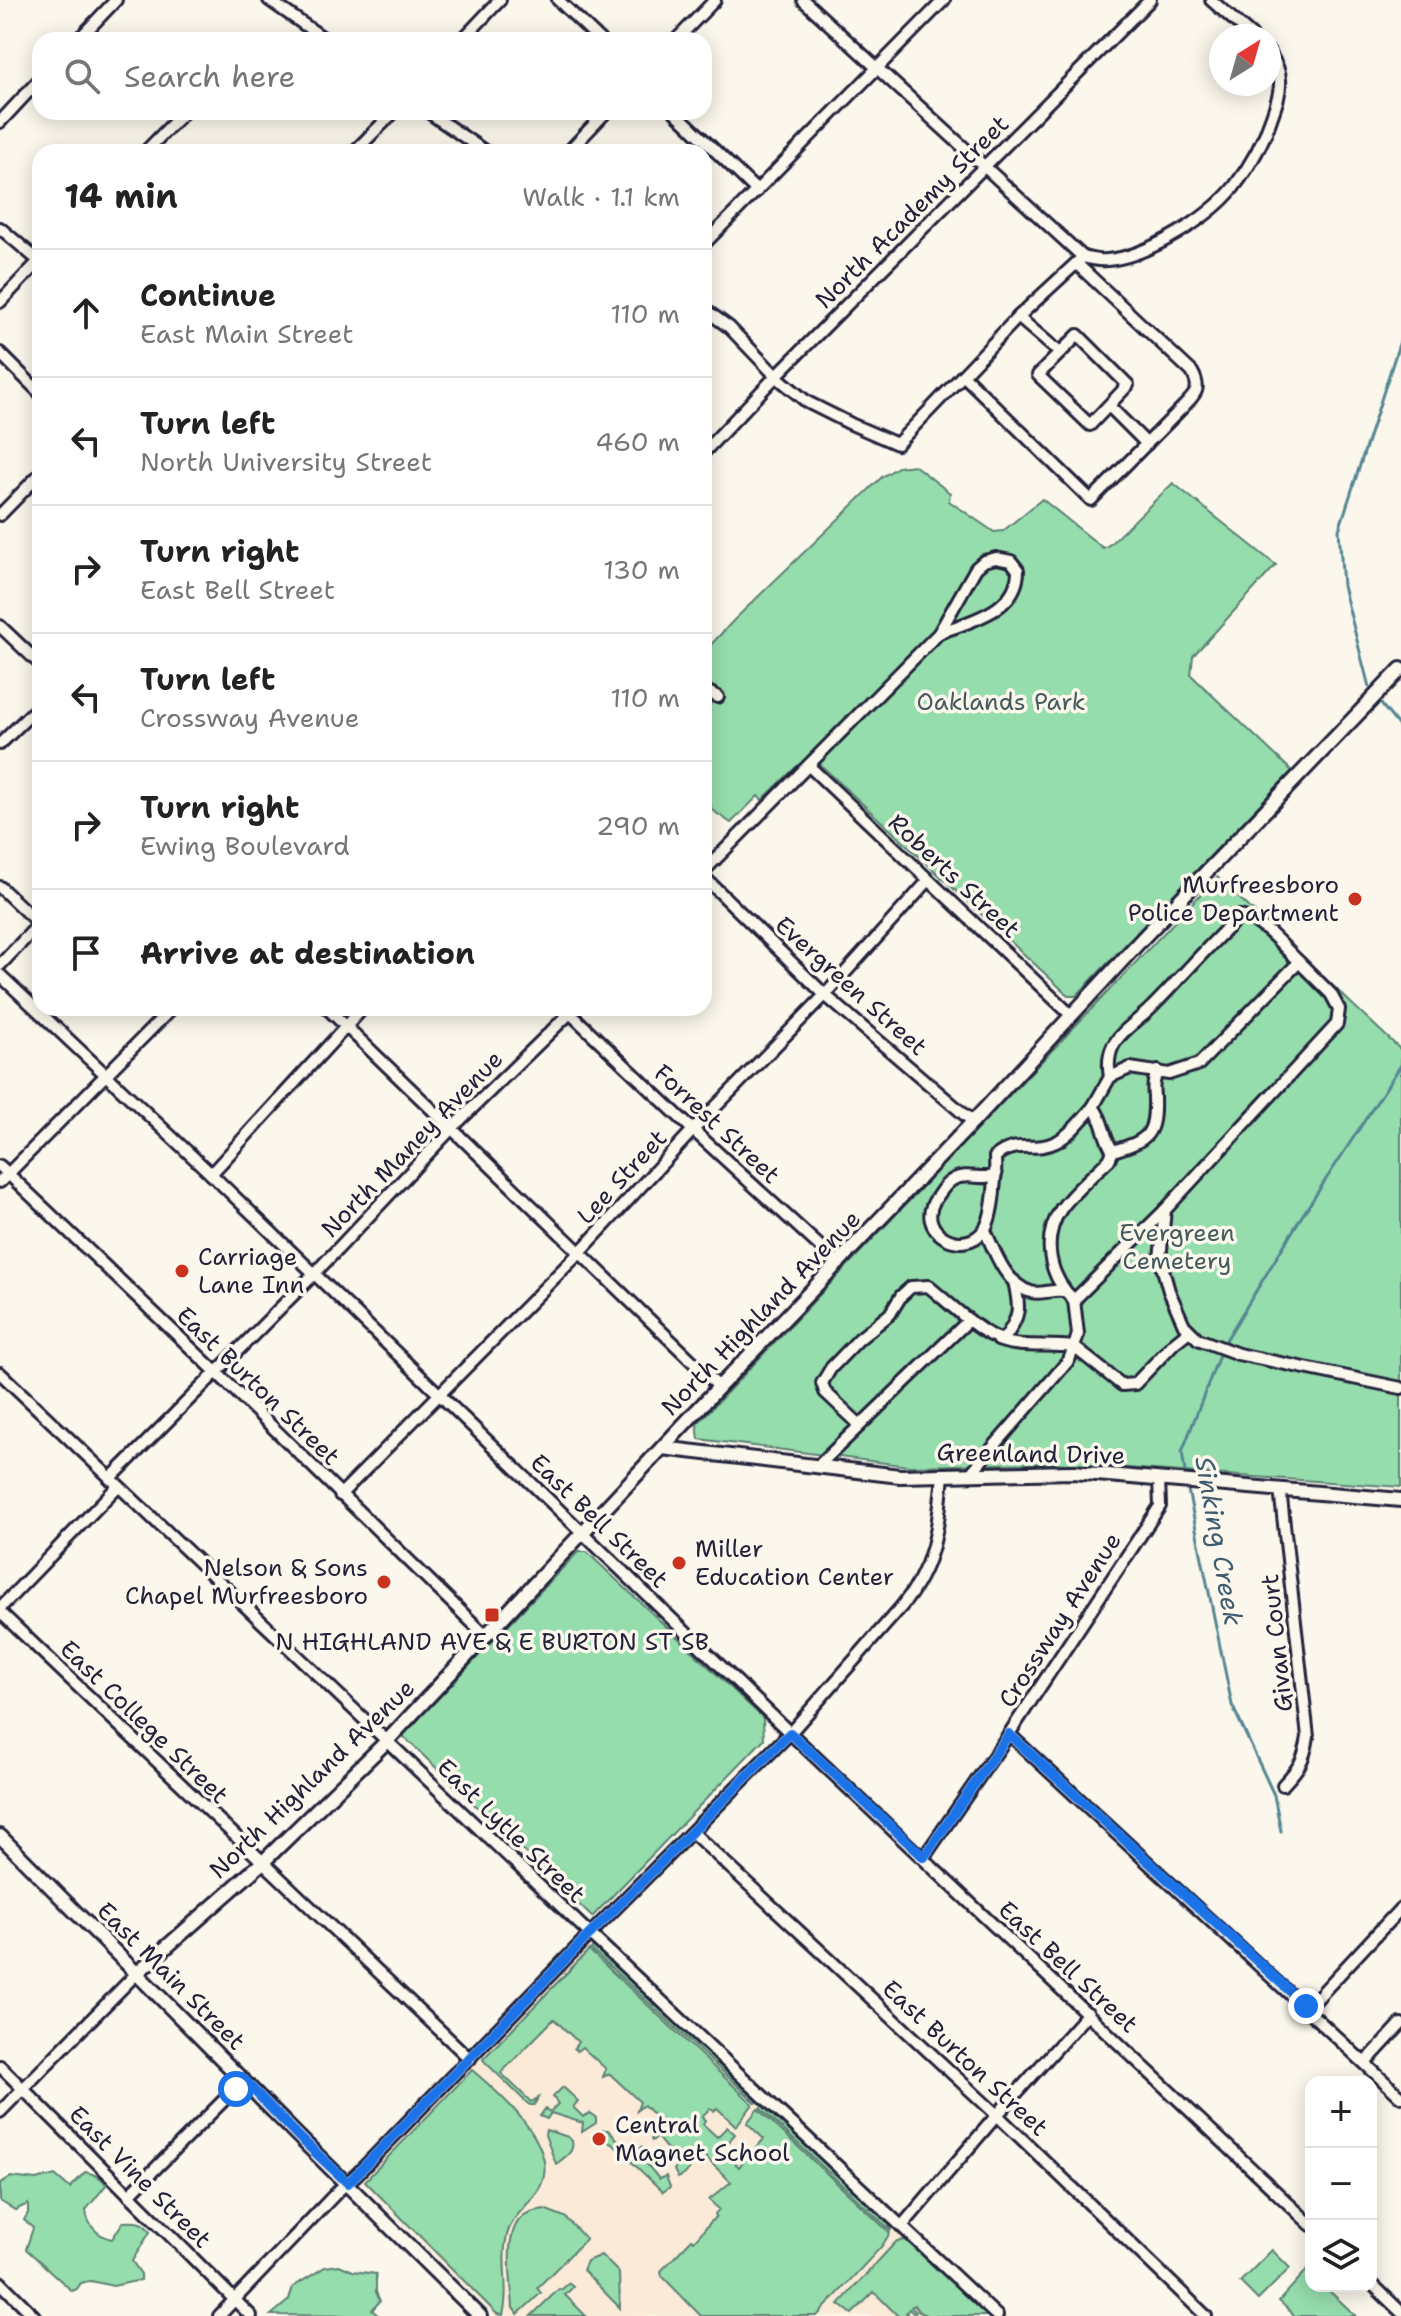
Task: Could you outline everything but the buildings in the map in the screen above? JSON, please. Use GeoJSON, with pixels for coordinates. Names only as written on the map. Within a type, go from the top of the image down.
{"type":"FeatureCollection","features":[{"type":"Feature","properties":{"kind":"street"},"geometry":{"type":"LineString","coordinates":[[86,32],[116,0]]}},
{"type":"Feature","properties":{"kind":"street"},"geometry":{"type":"LineString","coordinates":[[269,0],[315,32]]}},
{"type":"Feature","properties":{"kind":"street"},"geometry":{"type":"LineString","coordinates":[[470,32],[500,0]]}},
{"type":"Feature","properties":{"kind":"street"},"geometry":{"type":"LineString","coordinates":[[558,0],[592,32]]}},
{"type":"Feature","properties":{"kind":"street"},"geometry":{"type":"LineString","coordinates":[[684,32],[715,0]]}},
{"type":"Feature","properties":{"kind":"street"},"geometry":{"type":"LineString","coordinates":[[803,0],[986,167],[1192,372],[1198,382],[1196,392],[1091,500],[963,375]]}},
{"type":"Feature","properties":{"kind":"street"},"geometry":{"type":"LineString","coordinates":[[712,236],[944,0]]}},
{"type":"Feature","properties":{"kind":"street","name":"North Academy Street"},"geometry":{"type":"LineString","coordinates":[[712,444],[1150,0]]}},
{"type":"Feature","properties":{"kind":"street"},"geometry":{"type":"LineString","coordinates":[[1211,0],[1238,24]]}},
{"type":"Feature","properties":{"kind":"street"},"geometry":{"type":"LineString","coordinates":[[0,122],[32,88]]}},
{"type":"Feature","properties":{"kind":"street"},"geometry":{"type":"LineString","coordinates":[[712,315],[729,327],[776,376],[807,402],[897,444],[1018,317],[1080,261],[1111,260],[1146,249],[1174,236],[1212,209],[1233,188],[1254,157],[1269,126],[1278,96]]}},
{"type":"Feature","properties":{"kind":"street"},"geometry":{"type":"LineString","coordinates":[[153,144],[176,120]]}},
{"type":"Feature","properties":{"kind":"street"},"geometry":{"type":"LineString","coordinates":[[362,144],[386,120]]}},
{"type":"Feature","properties":{"kind":"street"},"geometry":{"type":"LineString","coordinates":[[440,120],[474,144]]}},
{"type":"Feature","properties":{"kind":"street"},"geometry":{"type":"LineString","coordinates":[[576,144],[598,120]]}},
{"type":"Feature","properties":{"kind":"street"},"geometry":{"type":"LineString","coordinates":[[683,120],[708,144]]}},
{"type":"Feature","properties":{"kind":"street"},"geometry":{"type":"LineString","coordinates":[[712,148],[757,191]]}},
{"type":"Feature","properties":{"kind":"street"},"geometry":{"type":"LineString","coordinates":[[0,228],[32,255]]}},
{"type":"Feature","properties":{"kind":"street"},"geometry":{"type":"LineString","coordinates":[[0,302],[32,268]]}},
{"type":"Feature","properties":{"kind":"street"},"geometry":{"type":"LineString","coordinates":[[1018,317],[1060,353]]}},
{"type":"Feature","properties":{"kind":"street"},"geometry":{"type":"LineString","coordinates":[[1078,335],[1128,385],[1090,425],[1038,375],[1060,353],[1078,335]]}},
{"type":"Feature","properties":{"kind":"street"},"geometry":{"type":"LineString","coordinates":[[0,353],[32,385]]}},
{"type":"Feature","properties":{"kind":"street"},"geometry":{"type":"LineString","coordinates":[[1109,406],[1147,444]]}},
{"type":"Feature","properties":{"kind":"street"},"geometry":{"type":"LineString","coordinates":[[0,515],[32,482]]}},
{"type":"Feature","properties":{"kind":"street"},"geometry":{"type":"LineString","coordinates":[[712,863],[939,633],[980,564],[996,558],[1014,563],[1018,570],[1016,584],[1000,606],[939,633]]}},
{"type":"Feature","properties":{"kind":"street"},"geometry":{"type":"LineString","coordinates":[[0,626],[32,656]]}},
{"type":"Feature","properties":{"kind":"street","name":"North Highland Avenue"},"geometry":{"type":"LineString","coordinates":[[137,1973],[263,1862],[387,1741],[1401,669]]}},
{"type":"Feature","properties":{"kind":"street"},"geometry":{"type":"LineString","coordinates":[[712,694],[718,697]]}},
{"type":"Feature","properties":{"kind":"street"},"geometry":{"type":"LineString","coordinates":[[0,744],[32,713]]}},
{"type":"Feature","properties":{"kind":"street","name":"Roberts Street"},"geometry":{"type":"LineString","coordinates":[[809,766],[1071,1015]]}},
{"type":"Feature","properties":{"kind":"street","name":"Lee Street"},"geometry":{"type":"LineString","coordinates":[[340,1495],[580,1252],[825,995],[928,881]]}},
{"type":"Feature","properties":{"kind":"street","name":"Evergreen Street"},"geometry":{"type":"LineString","coordinates":[[712,885],[825,995],[973,1122]]}},
{"type":"Feature","properties":{"kind":"street"},"geometry":{"type":"LineString","coordinates":[[0,887],[32,916]]}},
{"type":"Feature","properties":{"kind":"street"},"geometry":{"type":"LineString","coordinates":[[1074,1300],[1165,1210],[1337,1024],[1339,1009],[1331,994],[1268,932],[1250,918],[1240,916],[1113,1046],[1108,1065],[1110,1077]]}},
{"type":"Feature","properties":{"kind":"street"},"geometry":{"type":"LineString","coordinates":[[0,965],[32,931]]}},
{"type":"Feature","properties":{"kind":"street"},"geometry":{"type":"LineString","coordinates":[[996,1175],[989,1178],[966,1175],[951,1179],[931,1205],[930,1221],[938,1234],[952,1242],[971,1241],[985,1230],[992,1206],[996,1175],[995,1157],[1004,1149],[1057,1142],[1093,1107],[1110,1077],[1130,1068],[1169,1074],[1199,1064],[1299,962]]}},
{"type":"Feature","properties":{"kind":"street","name":"East Bell Street"},"geometry":{"type":"LineString","coordinates":[[0,975],[32,1005]]}},
{"type":"Feature","properties":{"kind":"street","name":"East Bell Street"},"geometry":{"type":"LineString","coordinates":[[43,1016],[315,1273],[790,1733],[1306,2220]]}},
{"type":"Feature","properties":{"kind":"street"},"geometry":{"type":"LineString","coordinates":[[3,1174],[164,1016]]}},
{"type":"Feature","properties":{"kind":"street"},"geometry":{"type":"LineString","coordinates":[[335,1016],[719,1387]]}},
{"type":"Feature","properties":{"kind":"street"},"geometry":{"type":"LineString","coordinates":[[211,1174],[355,1016]]}},
{"type":"Feature","properties":{"kind":"street","name":"North Maney Avenue"},"geometry":{"type":"LineString","coordinates":[[0,1610],[216,1372],[452,1128],[567,1016]]}},
{"type":"Feature","properties":{"kind":"street","name":"Forrest Street"},"geometry":{"type":"LineString","coordinates":[[577,1016],[693,1130],[839,1264]]}},
{"type":"Feature","properties":{"kind":"street"},"geometry":{"type":"LineString","coordinates":[[1113,1151],[1135,1145],[1149,1134],[1154,1116],[1153,1080],[1158,1071]]}},
{"type":"Feature","properties":{"kind":"street"},"geometry":{"type":"LineString","coordinates":[[1093,1107],[1099,1113],[1102,1129],[1113,1151]]}},
{"type":"Feature","properties":{"kind":"street"},"geometry":{"type":"LineString","coordinates":[[1063,1291],[1051,1261],[1049,1244],[1053,1225],[1061,1210],[1109,1160],[1113,1151]]}},
{"type":"Feature","properties":{"kind":"street","name":"East Burton Street"},"geometry":{"type":"LineString","coordinates":[[3,1174],[216,1372],[486,1636]]}},
{"type":"Feature","properties":{"kind":"street"},"geometry":{"type":"LineString","coordinates":[[1165,1210],[1160,1259],[1169,1291],[1184,1325],[1198,1339],[1221,1350],[1401,1388]]}},
{"type":"Feature","properties":{"kind":"street"},"geometry":{"type":"LineString","coordinates":[[970,1474],[1069,1360],[1078,1334],[1074,1300],[1055,1289],[1045,1294],[1028,1292],[1014,1281],[1001,1264],[985,1230]]}},
{"type":"Feature","properties":{"kind":"street"},"geometry":{"type":"LineString","coordinates":[[996,1339],[1004,1339],[1017,1322],[1018,1300],[1014,1281]]}},
{"type":"Feature","properties":{"kind":"street"},"geometry":{"type":"LineString","coordinates":[[860,1425],[825,1392],[822,1383],[831,1368],[859,1339],[890,1314],[911,1287],[928,1286],[969,1320],[996,1339],[1013,1346],[1058,1344],[1074,1347],[1122,1385],[1135,1384],[1189,1331]]}},
{"type":"Feature","properties":{"kind":"street"},"geometry":{"type":"LineString","coordinates":[[1018,1300],[1028,1292]]}},
{"type":"Feature","properties":{"kind":"street"},"geometry":{"type":"LineString","coordinates":[[818,1466],[969,1320]]}},
{"type":"Feature","properties":{"kind":"street","name":"East Lytle Street"},"geometry":{"type":"LineString","coordinates":[[0,1373],[997,2316]]}},
{"type":"Feature","properties":{"kind":"street","name":"Greenland Drive"},"geometry":{"type":"LineString","coordinates":[[662,1448],[900,1476],[1073,1472],[1401,1500]]}},
{"type":"Feature","properties":{"kind":"street"},"geometry":{"type":"LineString","coordinates":[[219,2316],[339,2190],[790,1733],[914,1591],[926,1572],[933,1551],[943,1475]]}},
{"type":"Feature","properties":{"kind":"street","name":"Crossway Avenue"},"geometry":{"type":"LineString","coordinates":[[924,1857],[1160,1506],[1159,1479]]}},
{"type":"Feature","properties":{"kind":"street","name":"Givan Court"},"geometry":{"type":"LineString","coordinates":[[1280,1489],[1308,1737],[1305,1757],[1283,1785]]}},
{"type":"Feature","properties":{"kind":"street","name":"East College Street"},"geometry":{"type":"LineString","coordinates":[[0,1610],[470,2059]]}},
{"type":"Feature","properties":{"kind":"street"},"geometry":{"type":"LineString","coordinates":[[1009,1734],[1401,2097]]}},
{"type":"Feature","properties":{"kind":"street","name":"East Burton Street"},"geometry":{"type":"LineString","coordinates":[[692,1832],[997,2115],[1206,2316]]}},
{"type":"Feature","properties":{"kind":"street","name":"East Main Street"},"geometry":{"type":"LineString","coordinates":[[0,1836],[480,2316]]}},
{"type":"Feature","properties":{"kind":"street"},"geometry":{"type":"LineString","coordinates":[[1308,2008],[1401,1908]]}},
{"type":"Feature","properties":{"kind":"street"},"geometry":{"type":"LineString","coordinates":[[0,2112],[137,1973]]}},
{"type":"Feature","properties":{"kind":"street"},"geometry":{"type":"LineString","coordinates":[[902,2226],[1088,2013]]}},
{"type":"Feature","properties":{"kind":"street"},"geometry":{"type":"LineString","coordinates":[[1365,2063],[1401,2024]]}},
{"type":"Feature","properties":{"kind":"street","name":"East Vine Street"},"geometry":{"type":"LineString","coordinates":[[0,2066],[251,2316]]}},
{"type":"Feature","properties":{"kind":"street"},"geometry":{"type":"LineString","coordinates":[[129,2195],[244,2080]]}},
{"type":"Feature","properties":{"kind":"street"},"geometry":{"type":"LineString","coordinates":[[0,2282],[34,2316]]}},
{"type":"Feature","properties":{"kind":"street"},"geometry":{"type":"LineString","coordinates":[[1377,2289],[1401,2312]]}},
{"type":"Feature","properties":{"kind":"shaded area","name":"Central Magnet School"},"geometry":{"type":"Polygon","coordinates":[[[587,1945],[594,1946],[988,2316],[494,2316],[364,2184],[363,2177],[587,1945]]]}},
{"type":"Feature","properties":{"kind":"green space","name":"Oaklands Park"},"geometry":{"type":"Polygon","coordinates":[[[914,465],[950,493],[949,501],[994,532],[1003,531],[1042,499],[1103,548],[1173,483],[1276,565],[1193,656],[1191,675],[1292,771],[1076,996],[1069,996],[812,757],[796,767],[762,800],[758,796],[731,823],[712,810],[712,701],[718,691],[712,687],[712,644],[882,477],[898,467],[914,465]]]}},
{"type":"Feature","properties":{"kind":"green space","name":"Evergreen Cemetery"},"geometry":{"type":"Polygon","coordinates":[[[1217,877],[1401,1050],[1401,1487],[1052,1463],[909,1466],[699,1439],[697,1424],[1217,877]]]}},
{"type":"Feature","properties":{"kind":"green space"},"geometry":{"type":"Polygon","coordinates":[[[578,1552],[587,1552],[763,1718],[764,1739],[592,1917],[404,1737],[578,1552]]]}},
{"type":"Feature","properties":{"kind":"green space"},"geometry":{"type":"Polygon","coordinates":[[[594,1946],[758,2100],[756,2103],[591,1949],[594,1946]]]}},
{"type":"Feature","properties":{"kind":"green space"},"geometry":{"type":"Polygon","coordinates":[[[589,1950],[753,2104],[736,2126],[717,2108],[714,2111],[710,2108],[702,2117],[705,2120],[703,2124],[717,2137],[727,2127],[735,2134],[721,2150],[739,2167],[764,2139],[747,2123],[758,2109],[890,2233],[882,2246],[817,2316],[701,2316],[662,2276],[661,2271],[716,2216],[719,2209],[709,2200],[731,2182],[703,2155],[678,2178],[674,2170],[678,2163],[657,2137],[651,2139],[662,2124],[644,2105],[637,2110],[640,2102],[610,2074],[603,2077],[606,2069],[582,2047],[577,2051],[574,2048],[578,2042],[554,2019],[501,2073],[531,2102],[538,2098],[534,2105],[527,2103],[484,2061],[589,1950]]]}},
{"type":"Feature","properties":{"kind":"green space"},"geometry":{"type":"Polygon","coordinates":[[[472,2070],[523,2121],[542,2153],[545,2169],[537,2192],[513,2221],[507,2235],[503,2315],[497,2314],[365,2181],[472,2070]]]}},
{"type":"Feature","properties":{"kind":"green space"},"geometry":{"type":"Polygon","coordinates":[[[563,2087],[578,2101],[573,2107],[583,2117],[590,2113],[596,2118],[596,2123],[582,2132],[583,2123],[551,2113],[547,2119],[540,2116],[545,2109],[550,2112],[558,2104],[553,2097],[563,2087]]]}},
{"type":"Feature","properties":{"kind":"green space"},"geometry":{"type":"Polygon","coordinates":[[[763,2105],[888,2222],[891,2231],[760,2108],[763,2105]]]}},
{"type":"Feature","properties":{"kind":"green space"},"geometry":{"type":"Polygon","coordinates":[[[546,2130],[572,2141],[570,2152],[556,2164],[545,2135],[546,2130]]]}},
{"type":"Feature","properties":{"kind":"green space"},"geometry":{"type":"Polygon","coordinates":[[[602,2130],[608,2130],[633,2155],[643,2146],[638,2153],[659,2179],[666,2176],[670,2187],[663,2192],[614,2145],[600,2138],[602,2130]]]}},
{"type":"Feature","properties":{"kind":"green space"},"geometry":{"type":"Polygon","coordinates":[[[85,2172],[98,2176],[106,2185],[86,2210],[88,2220],[97,2232],[112,2239],[123,2222],[142,2224],[148,2228],[150,2232],[132,2261],[141,2274],[141,2280],[113,2286],[91,2281],[81,2283],[72,2291],[26,2249],[33,2228],[24,2220],[28,2204],[15,2210],[0,2201],[0,2183],[11,2177],[36,2180],[55,2175],[70,2188],[85,2172]]]}},
{"type":"Feature","properties":{"kind":"green space"},"geometry":{"type":"Polygon","coordinates":[[[544,2209],[565,2217],[586,2239],[537,2288],[541,2293],[518,2314],[513,2308],[512,2238],[523,2216],[544,2209]]]}},
{"type":"Feature","properties":{"kind":"green space"},"geometry":{"type":"Polygon","coordinates":[[[906,2240],[989,2316],[928,2316],[919,2312],[914,2305],[911,2307],[916,2312],[914,2314],[909,2309],[906,2313],[909,2316],[898,2316],[874,2292],[852,2314],[839,2304],[897,2241],[906,2240]]]}},
{"type":"Feature","properties":{"kind":"green space"},"geometry":{"type":"Polygon","coordinates":[[[1272,2250],[1290,2268],[1258,2300],[1240,2282],[1272,2250]]]}},
{"type":"Feature","properties":{"kind":"green space"},"geometry":{"type":"Polygon","coordinates":[[[601,2255],[619,2273],[620,2308],[583,2270],[587,2261],[601,2255]]]}},
{"type":"Feature","properties":{"kind":"green space"},"geometry":{"type":"Polygon","coordinates":[[[339,2265],[353,2271],[376,2274],[376,2292],[380,2301],[372,2310],[379,2316],[271,2315],[289,2300],[293,2287],[325,2267],[339,2265]]]}},
{"type":"Feature","properties":{"kind":"green space"},"geometry":{"type":"Polygon","coordinates":[[[1305,2272],[1305,2292],[1330,2292],[1356,2316],[1295,2316],[1279,2301],[1305,2272]]]}},
{"type":"Feature","properties":{"kind":"green space"},"geometry":{"type":"Polygon","coordinates":[[[569,2283],[573,2287],[565,2295],[586,2316],[531,2316],[559,2289],[569,2283]]]}},
{"type":"Feature","properties":{"kind":"waterway","name":"Sinking Creek"},"geometry":{"type":"LineString","coordinates":[[1369,687],[1343,586],[1339,530],[1401,338]]}},
{"type":"Feature","properties":{"kind":"waterway","name":"Sinking Creek"},"geometry":{"type":"LineString","coordinates":[[1381,704],[1401,729]]}},
{"type":"Feature","properties":{"kind":"waterway","name":"Sinking Creek"},"geometry":{"type":"LineString","coordinates":[[1186,1478],[1182,1452],[1223,1345],[1300,1219],[1401,1065]]}},
{"type":"Feature","properties":{"kind":"waterway","name":"Sinking Creek"},"geometry":{"type":"LineString","coordinates":[[1187,1485],[1232,1705],[1274,1795],[1281,1831]]}},
{"type":"Feature","properties":{"kind":"place","name":"Murfreesboro Police Department"},"geometry":{"type":"Point","coordinates":[1355,899]}},
{"type":"Feature","properties":{"kind":"place","name":"Carriage Lane Inn"},"geometry":{"type":"Point","coordinates":[182,1271]}},
{"type":"Feature","properties":{"kind":"place","name":"Miller Education Center"},"geometry":{"type":"Point","coordinates":[679,1563]}},
{"type":"Feature","properties":{"kind":"place","name":"Nelson & Sons Chapel Murfreesboro"},"geometry":{"type":"Point","coordinates":[384,1582]}},
{"type":"Feature","properties":{"kind":"place","name":"N HIGHLAND AVE & E BURTON ST SB"},"geometry":{"type":"Point","coordinates":[492,1615]}},
{"type":"Feature","properties":{"kind":"place","name":"Central Magnet School"},"geometry":{"type":"Point","coordinates":[599,2139]}},
{"type":"Feature","properties":{"kind":"route"},"geometry":{"type":"LineString","coordinates":[[236,2089],[244,2080],[348,2183],[790,1733],[924,1857],[1009,1734],[1306,2006]]}}]}
